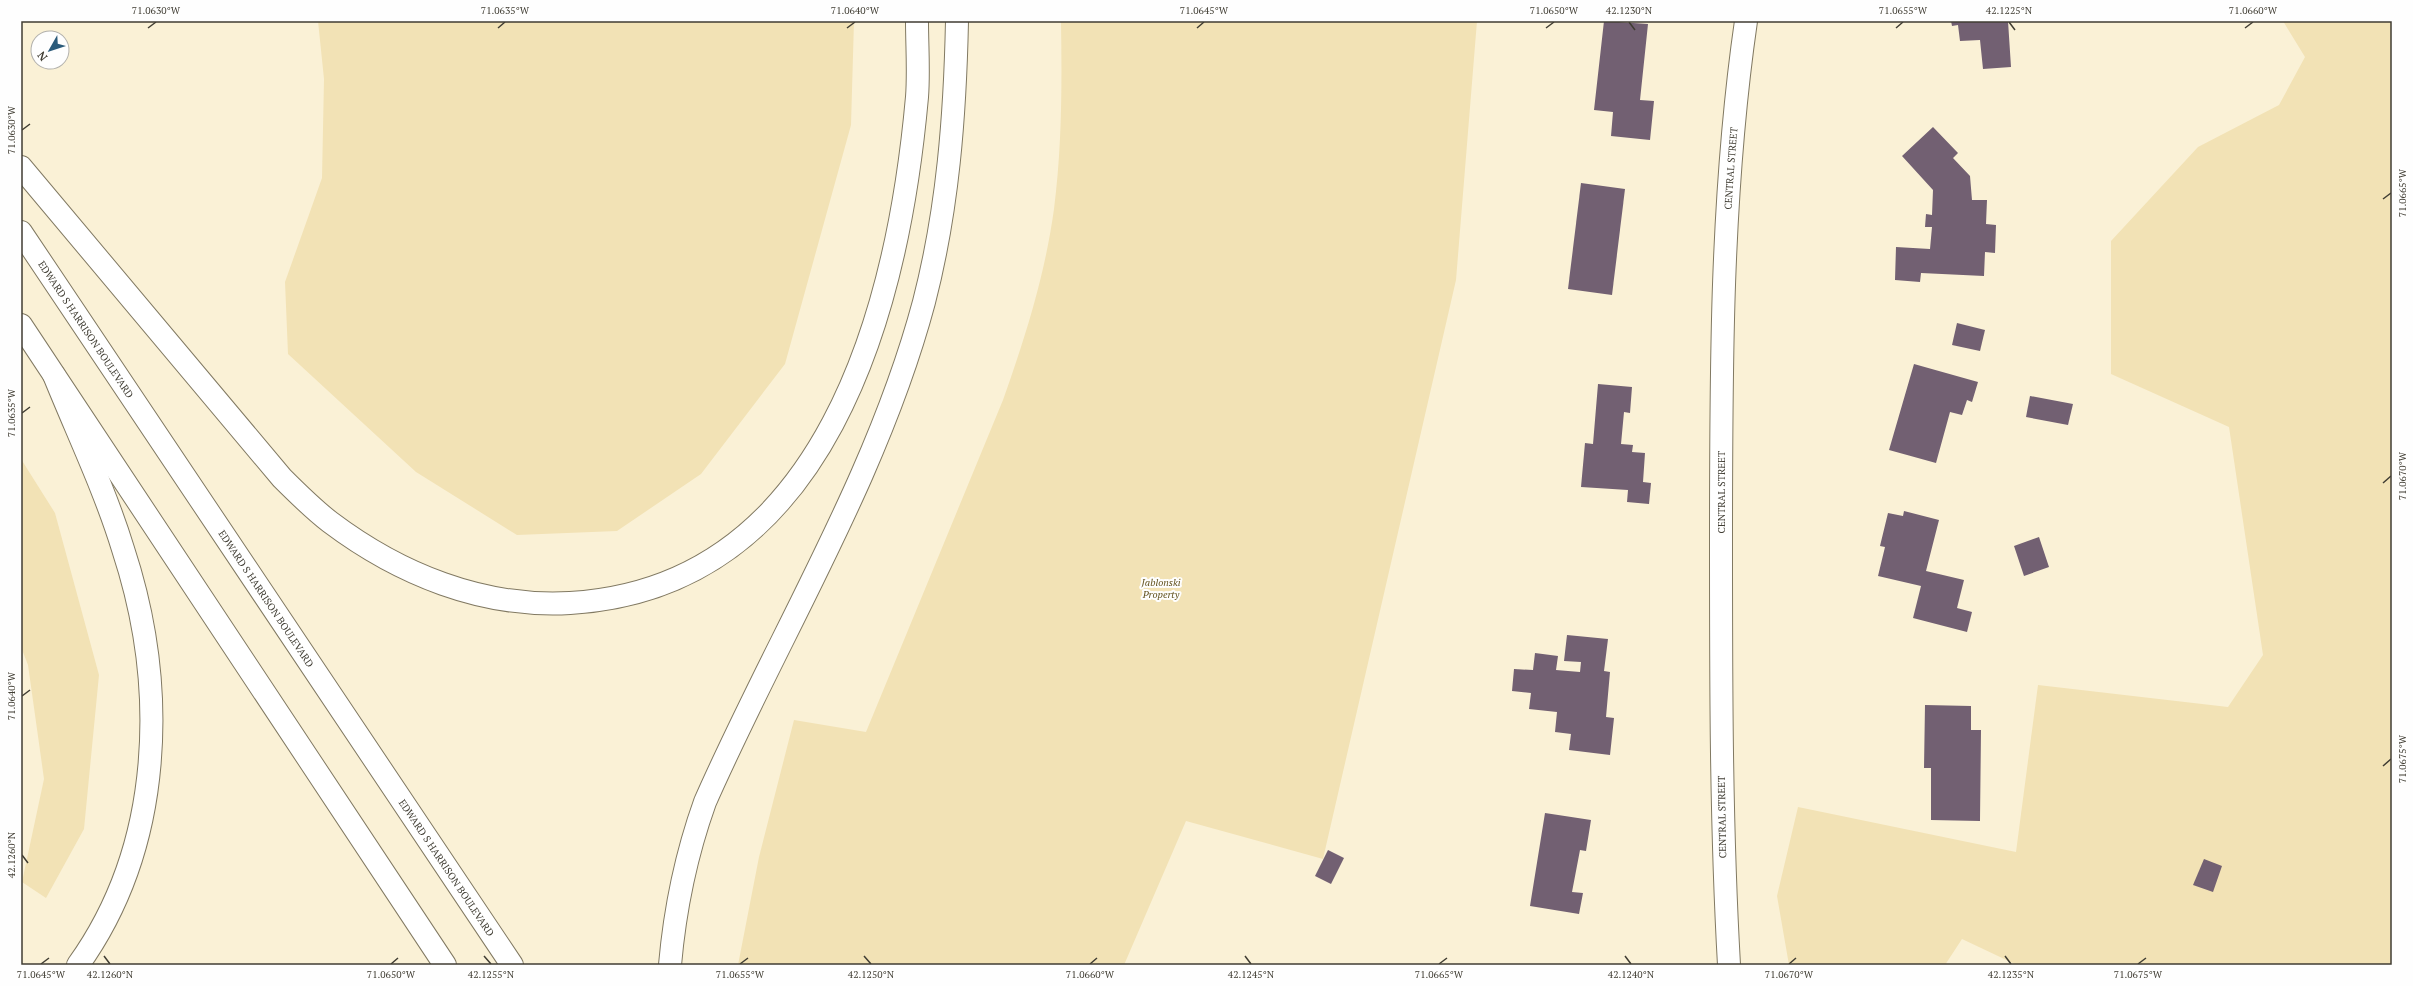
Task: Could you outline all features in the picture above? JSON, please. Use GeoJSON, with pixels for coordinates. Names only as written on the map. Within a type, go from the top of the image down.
{"type":"FeatureCollection","features":[{"type":"Feature","properties":{"kind":"main road"},"geometry":{"type":"LineString","coordinates":[[21,167],[277,473],[328,520],[364,545],[406,569],[446,585],[500,600],[541,604],[589,602],[624,596],[661,585],[697,569],[734,544],[768,514],[798,481],[821,448],[840,413],[858,370],[874,325],[890,266],[901,215],[917,95],[917,21]]}},
{"type":"Feature","properties":{"kind":"main road"},"geometry":{"type":"LineString","coordinates":[[670,965],[681,882],[691,842],[705,802],[855,489],[891,400],[914,334],[924,301],[945,202],[952,147],[957,21]]}},
{"type":"Feature","properties":{"kind":"main road","name":"CENTRAL STREET"},"geometry":{"type":"LineString","coordinates":[[1729,965],[1723,863],[1721,763],[1721,356],[1737,84],[1746,21]]}},
{"type":"Feature","properties":{"kind":"main road","name":"EDWARD S HARRISON BOULEVARD"},"geometry":{"type":"LineString","coordinates":[[21,232],[512,965]]}},
{"type":"Feature","properties":{"kind":"main road"},"geometry":{"type":"LineString","coordinates":[[21,325],[445,965]]}},
{"type":"Feature","properties":{"kind":"main road"},"geometry":{"type":"LineString","coordinates":[[54,375],[123,548],[136,590],[146,644],[152,701],[151,757],[142,819],[127,872],[92,945],[78,965]]}},
{"type":"Feature","properties":{"kind":"green space"},"geometry":{"type":"Polygon","coordinates":[[[318,21],[854,21],[851,125],[785,364],[701,474],[617,531],[517,535],[416,472],[288,354],[285,282],[322,178],[324,79],[318,21]]]}},
{"type":"Feature","properties":{"kind":"green space","name":"Jablonski Property"},"geometry":{"type":"Polygon","coordinates":[[[1061,21],[1477,21],[1456,280],[1323,859],[1186,821],[1124,965],[738,965],[759,857],[794,720],[866,732],[1003,400],[1011,377],[1040,282],[1054,209],[1059,162],[1061,115],[1061,21]]]}},
{"type":"Feature","properties":{"kind":"green space"},"geometry":{"type":"Polygon","coordinates":[[[2283,21],[2392,21],[2392,965],[2017,965],[1962,939],[1945,965],[1789,965],[1777,896],[1798,807],[2016,852],[2038,685],[2228,707],[2263,655],[2229,427],[2111,374],[2111,241],[2198,147],[2279,105],[2305,57],[2283,21]]]}},
{"type":"Feature","properties":{"kind":"green space"},"geometry":{"type":"Polygon","coordinates":[[[21,459],[55,513],[99,675],[84,829],[46,898],[22,882],[44,779],[28,665],[21,647],[21,459]]]}},
{"type":"Feature","properties":{"kind":"building"},"geometry":{"type":"Polygon","coordinates":[[[1604,21],[1648,24],[1640,100],[1654,101],[1650,140],[1611,136],[1613,112],[1594,110],[1604,21]]]}},
{"type":"Feature","properties":{"kind":"building"},"geometry":{"type":"Polygon","coordinates":[[[1951,21],[2008,21],[2011,67],[1983,69],[1980,40],[1960,41],[1958,25],[1952,26],[1951,21]]]}},
{"type":"Feature","properties":{"kind":"building"},"geometry":{"type":"Polygon","coordinates":[[[1933,127],[1958,153],[1953,158],[1970,176],[1972,200],[1987,200],[1986,224],[1996,225],[1995,253],[1985,252],[1984,276],[1921,273],[1920,282],[1895,280],[1896,247],[1930,249],[1932,227],[1925,227],[1926,214],[1932,215],[1933,190],[1902,156],[1933,127]]]}},
{"type":"Feature","properties":{"kind":"building"},"geometry":{"type":"Polygon","coordinates":[[[1581,183],[1625,189],[1612,295],[1568,289],[1581,183]]]}},
{"type":"Feature","properties":{"kind":"building"},"geometry":{"type":"Polygon","coordinates":[[[1957,323],[1985,330],[1980,351],[1952,345],[1957,323]]]}},
{"type":"Feature","properties":{"kind":"building"},"geometry":{"type":"Polygon","coordinates":[[[1914,364],[1978,382],[1972,402],[1967,400],[1962,415],[1950,412],[1936,463],[1889,450],[1914,364]]]}},
{"type":"Feature","properties":{"kind":"building"},"geometry":{"type":"Polygon","coordinates":[[[1598,384],[1632,387],[1630,413],[1624,412],[1621,444],[1633,445],[1632,452],[1645,453],[1643,482],[1651,483],[1649,504],[1627,502],[1628,490],[1581,487],[1585,443],[1593,444],[1598,384]]]}},
{"type":"Feature","properties":{"kind":"building"},"geometry":{"type":"Polygon","coordinates":[[[2030,396],[2073,404],[2068,425],[2026,417],[2030,396]]]}},
{"type":"Feature","properties":{"kind":"building"},"geometry":{"type":"Polygon","coordinates":[[[1904,511],[1939,520],[1926,571],[1964,580],[1957,608],[1972,612],[1967,632],[1913,618],[1921,586],[1878,576],[1885,547],[1880,546],[1888,513],[1903,516],[1904,511]]]}},
{"type":"Feature","properties":{"kind":"building"},"geometry":{"type":"Polygon","coordinates":[[[2039,537],[2049,567],[2024,576],[2014,546],[2039,537]]]}},
{"type":"Feature","properties":{"kind":"building"},"geometry":{"type":"Polygon","coordinates":[[[1567,635],[1608,639],[1604,671],[1610,672],[1606,717],[1614,718],[1610,755],[1569,750],[1571,734],[1555,732],[1557,712],[1529,709],[1531,693],[1512,691],[1514,669],[1533,670],[1535,653],[1558,656],[1556,670],[1580,672],[1581,662],[1564,661],[1567,635]]]}},
{"type":"Feature","properties":{"kind":"building"},"geometry":{"type":"Polygon","coordinates":[[[1925,705],[1971,706],[1971,730],[1981,730],[1980,821],[1931,820],[1931,768],[1924,768],[1925,705]]]}},
{"type":"Feature","properties":{"kind":"building"},"geometry":{"type":"Polygon","coordinates":[[[1545,813],[1591,820],[1586,851],[1580,850],[1572,892],[1583,893],[1579,914],[1530,906],[1545,813]]]}},
{"type":"Feature","properties":{"kind":"building"},"geometry":{"type":"Polygon","coordinates":[[[1328,850],[1344,858],[1331,884],[1315,876],[1328,850]]]}},
{"type":"Feature","properties":{"kind":"building"},"geometry":{"type":"Polygon","coordinates":[[[2204,859],[2222,866],[2213,892],[2193,885],[2204,859]]]}}]}
